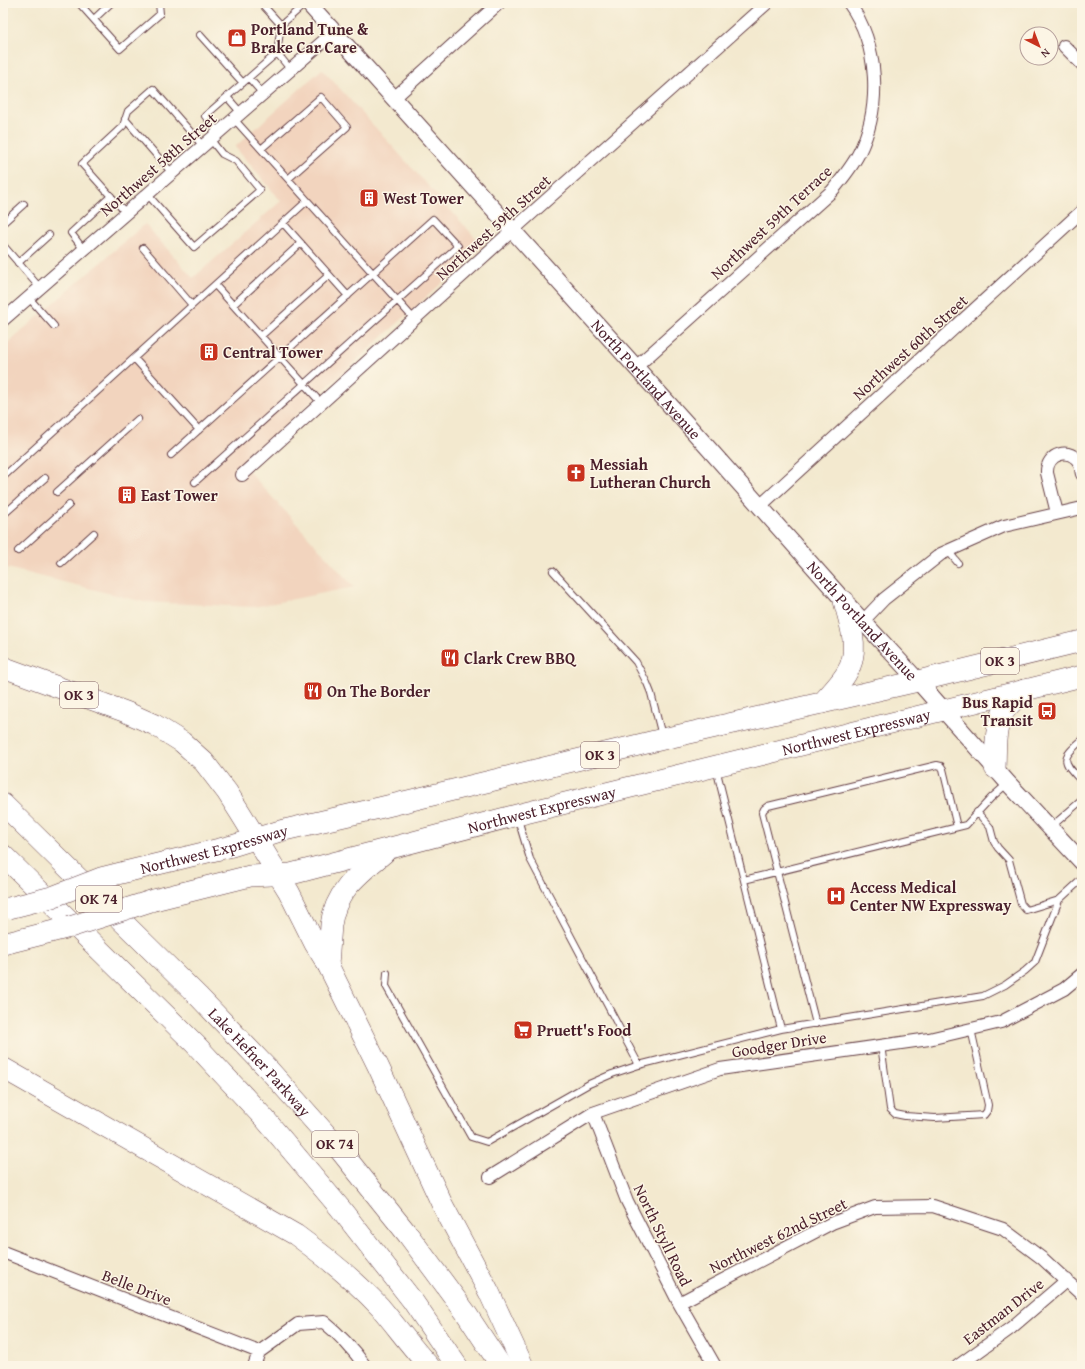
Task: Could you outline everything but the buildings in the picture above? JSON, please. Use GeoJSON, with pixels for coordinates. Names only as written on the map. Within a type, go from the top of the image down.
{"type":"FeatureCollection","features":[{"type":"Feature","properties":{"kind":"highway"},"geometry":{"type":"LineString","coordinates":[[822,703],[846,674],[853,659],[853,640],[844,601]]}},
{"type":"Feature","properties":{"kind":"highway","name":"Northwest Expressway"},"geometry":{"type":"LineString","coordinates":[[6,908],[52,897],[101,878],[232,846],[280,831],[663,739],[918,681],[1082,641]]}},
{"type":"Feature","properties":{"kind":"highway","name":"OK 3"},"geometry":{"type":"LineString","coordinates":[[3,667],[126,712],[155,725],[182,742],[204,762],[227,792],[256,839]]}},
{"type":"Feature","properties":{"kind":"highway","name":"Northwest Expressway"},"geometry":{"type":"LineString","coordinates":[[3,944],[70,927],[154,900],[250,876],[291,874],[517,815],[1082,676]]}},
{"type":"Feature","properties":{"kind":"highway"},"geometry":{"type":"LineString","coordinates":[[1001,776],[997,733],[999,721],[1004,712],[1024,690]]}},
{"type":"Feature","properties":{"kind":"highway","name":"Lake Hefner Parkway"},"geometry":{"type":"LineString","coordinates":[[3,804],[199,997],[269,1070],[339,1148],[409,1236],[466,1313],[501,1366]]}},
{"type":"Feature","properties":{"kind":"highway"},"geometry":{"type":"LineString","coordinates":[[256,839],[289,892],[315,944],[328,965],[378,1066],[442,1204],[489,1292],[523,1366]]}},
{"type":"Feature","properties":{"kind":"highway"},"geometry":{"type":"LineString","coordinates":[[328,965],[331,924],[335,908],[343,892],[355,877],[389,849]]}},
{"type":"Feature","properties":{"kind":"highway","name":"OK 74"},"geometry":{"type":"LineString","coordinates":[[3,855],[195,1044],[265,1119],[345,1214],[412,1300],[458,1366]]}},
{"type":"Feature","properties":{"kind":"highway"},"geometry":{"type":"LineString","coordinates":[[3,1068],[296,1235],[322,1254],[365,1292],[429,1366]]}},
{"type":"Feature","properties":{"kind":"main road","name":"North Portland Avenue"},"geometry":{"type":"LineString","coordinates":[[307,3],[636,367],[844,601],[918,681],[1001,776],[1082,862]]}},
{"type":"Feature","properties":{"kind":"street"},"geometry":{"type":"LineString","coordinates":[[393,98],[499,3]]}},
{"type":"Feature","properties":{"kind":"street","name":"Northwest 59th Street"},"geometry":{"type":"LineString","coordinates":[[242,475],[767,3]]}},
{"type":"Feature","properties":{"kind":"street","name":"Northwest 59th Terrace"},"geometry":{"type":"LineString","coordinates":[[636,367],[832,191],[847,172],[859,152],[869,126],[875,86],[867,39],[860,22],[849,3]]}},
{"type":"Feature","properties":{"kind":"street","name":"Northwest 58th Street"},"geometry":{"type":"LineString","coordinates":[[3,320],[334,32]]}},
{"type":"Feature","properties":{"kind":"street"},"geometry":{"type":"LineString","coordinates":[[1064,46],[1082,64]]}},
{"type":"Feature","properties":{"kind":"street","name":"Northwest 60th Street"},"geometry":{"type":"LineString","coordinates":[[760,506],[1082,211]]}},
{"type":"Feature","properties":{"kind":"street"},"geometry":{"type":"LineString","coordinates":[[1057,513],[1046,473],[1046,467],[1049,461],[1054,456],[1068,454],[1074,457],[1079,463],[1082,474]]}},
{"type":"Feature","properties":{"kind":"street"},"geometry":{"type":"LineString","coordinates":[[863,621],[884,599],[948,550],[1004,526],[1082,508]]}},
{"type":"Feature","properties":{"kind":"street","name":"Goodger Drive"},"geometry":{"type":"LineString","coordinates":[[490,1177],[593,1113],[720,1069],[929,1039],[1001,1022],[1064,989],[1082,974]]}},
{"type":"Feature","properties":{"kind":"street","name":"North Styll Road"},"geometry":{"type":"LineString","coordinates":[[593,1113],[627,1201],[679,1303],[715,1366]]}},
{"type":"Feature","properties":{"kind":"street","name":"Northwest 62nd Street"},"geometry":{"type":"LineString","coordinates":[[679,1303],[832,1223],[875,1207],[933,1206],[1003,1229],[1043,1259],[1082,1295]]}},
{"type":"Feature","properties":{"kind":"street","name":"Belle Drive"},"geometry":{"type":"LineString","coordinates":[[3,1252],[260,1352]]}},
{"type":"Feature","properties":{"kind":"street","name":"Eastman Drive"},"geometry":{"type":"LineString","coordinates":[[958,1366],[1011,1328],[1067,1280]]}},
{"type":"Feature","properties":{"kind":"street"},"geometry":{"type":"LineString","coordinates":[[254,1366],[260,1352],[298,1324],[324,1322],[340,1335],[364,1366]]}},
{"type":"Feature","properties":{"kind":"lane"},"geometry":{"type":"LineString","coordinates":[[79,3],[120,49],[160,14],[159,3]]}},
{"type":"Feature","properties":{"kind":"lane"},"geometry":{"type":"LineString","coordinates":[[94,19],[111,3]]}},
{"type":"Feature","properties":{"kind":"lane"},"geometry":{"type":"LineString","coordinates":[[261,3],[281,25]]}},
{"type":"Feature","properties":{"kind":"lane"},"geometry":{"type":"LineString","coordinates":[[211,140],[205,116],[277,54],[281,25],[307,3]]}},
{"type":"Feature","properties":{"kind":"lane"},"geometry":{"type":"LineString","coordinates":[[200,35],[242,83]]}},
{"type":"Feature","properties":{"kind":"lane"},"geometry":{"type":"LineString","coordinates":[[277,54],[291,70]]}},
{"type":"Feature","properties":{"kind":"lane"},"geometry":{"type":"LineString","coordinates":[[249,78],[263,94]]}},
{"type":"Feature","properties":{"kind":"lane"},"geometry":{"type":"LineString","coordinates":[[126,213],[82,164],[123,126],[128,111],[153,89],[211,140],[222,154],[236,161],[260,190],[194,247],[148,195]]}},
{"type":"Feature","properties":{"kind":"lane"},"geometry":{"type":"LineString","coordinates":[[227,97],[261,149],[414,319]]}},
{"type":"Feature","properties":{"kind":"lane"},"geometry":{"type":"LineString","coordinates":[[261,149],[321,97],[347,127],[288,179]]}},
{"type":"Feature","properties":{"kind":"lane"},"geometry":{"type":"LineString","coordinates":[[125,120],[172,174]]}},
{"type":"Feature","properties":{"kind":"lane"},"geometry":{"type":"LineString","coordinates":[[84,250],[71,233],[111,196]]}},
{"type":"Feature","properties":{"kind":"lane"},"geometry":{"type":"LineString","coordinates":[[3,477],[307,201]]}},
{"type":"Feature","properties":{"kind":"lane"},"geometry":{"type":"LineString","coordinates":[[3,223],[24,204]]}},
{"type":"Feature","properties":{"kind":"lane"},"geometry":{"type":"LineString","coordinates":[[171,455],[433,219],[458,246],[195,482]]}},
{"type":"Feature","properties":{"kind":"lane"},"geometry":{"type":"LineString","coordinates":[[283,223],[348,296]]}},
{"type":"Feature","properties":{"kind":"lane"},"geometry":{"type":"LineString","coordinates":[[18,263],[49,235]]}},
{"type":"Feature","properties":{"kind":"lane"},"geometry":{"type":"LineString","coordinates":[[233,305],[301,243]]}},
{"type":"Feature","properties":{"kind":"lane"},"geometry":{"type":"LineString","coordinates":[[3,246],[40,288]]}},
{"type":"Feature","properties":{"kind":"lane"},"geometry":{"type":"LineString","coordinates":[[143,248],[192,305]]}},
{"type":"Feature","properties":{"kind":"lane"},"geometry":{"type":"LineString","coordinates":[[261,336],[329,275]]}},
{"type":"Feature","properties":{"kind":"lane"},"geometry":{"type":"LineString","coordinates":[[215,285],[322,404]]}},
{"type":"Feature","properties":{"kind":"lane"},"geometry":{"type":"LineString","coordinates":[[29,298],[54,326]]}},
{"type":"Feature","properties":{"kind":"lane"},"geometry":{"type":"LineString","coordinates":[[134,358],[199,430]]}},
{"type":"Feature","properties":{"kind":"lane"},"geometry":{"type":"LineString","coordinates":[[57,492],[138,419]]}},
{"type":"Feature","properties":{"kind":"lane"},"geometry":{"type":"LineString","coordinates":[[3,467],[8,472]]}},
{"type":"Feature","properties":{"kind":"lane"},"geometry":{"type":"LineString","coordinates":[[3,516],[45,478]]}},
{"type":"Feature","properties":{"kind":"lane"},"geometry":{"type":"LineString","coordinates":[[18,551],[69,505]]}},
{"type":"Feature","properties":{"kind":"lane"},"geometry":{"type":"LineString","coordinates":[[60,563],[94,533]]}},
{"type":"Feature","properties":{"kind":"lane"},"geometry":{"type":"LineString","coordinates":[[948,550],[958,563]]}},
{"type":"Feature","properties":{"kind":"lane"},"geometry":{"type":"LineString","coordinates":[[553,571],[636,662],[651,693],[663,739]]}},
{"type":"Feature","properties":{"kind":"lane"},"geometry":{"type":"LineString","coordinates":[[1082,740],[1069,752],[1065,761],[1066,765],[1082,782]]}},
{"type":"Feature","properties":{"kind":"lane"},"geometry":{"type":"LineString","coordinates":[[816,1024],[762,813],[764,809],[768,806],[790,800],[936,765],[941,766],[943,770],[957,827]]}},
{"type":"Feature","properties":{"kind":"lane"},"geometry":{"type":"LineString","coordinates":[[715,767],[781,1029]]}},
{"type":"Feature","properties":{"kind":"lane"},"geometry":{"type":"LineString","coordinates":[[744,880],[966,825],[991,798],[1001,776]]}},
{"type":"Feature","properties":{"kind":"lane"},"geometry":{"type":"LineString","coordinates":[[1050,828],[1082,800]]}},
{"type":"Feature","properties":{"kind":"lane"},"geometry":{"type":"LineString","coordinates":[[978,812],[990,827],[994,842],[1009,860],[1021,904],[1026,910],[1059,900],[1082,880]]}},
{"type":"Feature","properties":{"kind":"lane"},"geometry":{"type":"LineString","coordinates":[[517,815],[530,859],[639,1065]]}},
{"type":"Feature","properties":{"kind":"lane"},"geometry":{"type":"LineString","coordinates":[[386,973],[386,986],[471,1138],[486,1142],[589,1084],[639,1065],[781,1029],[983,996],[1005,985],[1035,962],[1059,900]]}},
{"type":"Feature","properties":{"kind":"lane"},"geometry":{"type":"LineString","coordinates":[[881,1045],[890,1109],[895,1114],[935,1118],[984,1115],[987,1111],[988,1105],[971,1029]]}},
{"type":"Feature","properties":{"kind":"shaded area"},"geometry":{"type":"Polygon","coordinates":[[[322,69],[483,246],[242,464],[354,587],[254,607],[144,602],[3,567],[3,347],[145,224],[193,278],[281,201],[235,147],[322,69]]]}},
{"type":"Feature","properties":{"kind":"place","name":"Portland Tune & Brake Car Care"},"geometry":{"type":"Point","coordinates":[237,38]}},
{"type":"Feature","properties":{"kind":"place","name":"West Tower"},"geometry":{"type":"Point","coordinates":[369,198]}},
{"type":"Feature","properties":{"kind":"place","name":"Central Tower"},"geometry":{"type":"Point","coordinates":[209,352]}},
{"type":"Feature","properties":{"kind":"place","name":"Messiah Lutheran Church"},"geometry":{"type":"Point","coordinates":[576,473]}},
{"type":"Feature","properties":{"kind":"place","name":"East Tower"},"geometry":{"type":"Point","coordinates":[127,495]}},
{"type":"Feature","properties":{"kind":"place","name":"Clark Crew BBQ"},"geometry":{"type":"Point","coordinates":[450,658]}},
{"type":"Feature","properties":{"kind":"place","name":"On The Border"},"geometry":{"type":"Point","coordinates":[313,691]}},
{"type":"Feature","properties":{"kind":"place","name":"Bus Rapid Transit"},"geometry":{"type":"Point","coordinates":[1047,711]}},
{"type":"Feature","properties":{"kind":"place","name":"Access Medical Center NW Expressway"},"geometry":{"type":"Point","coordinates":[836,896]}},
{"type":"Feature","properties":{"kind":"place","name":"Pruett's Food"},"geometry":{"type":"Point","coordinates":[523,1030]}}]}
